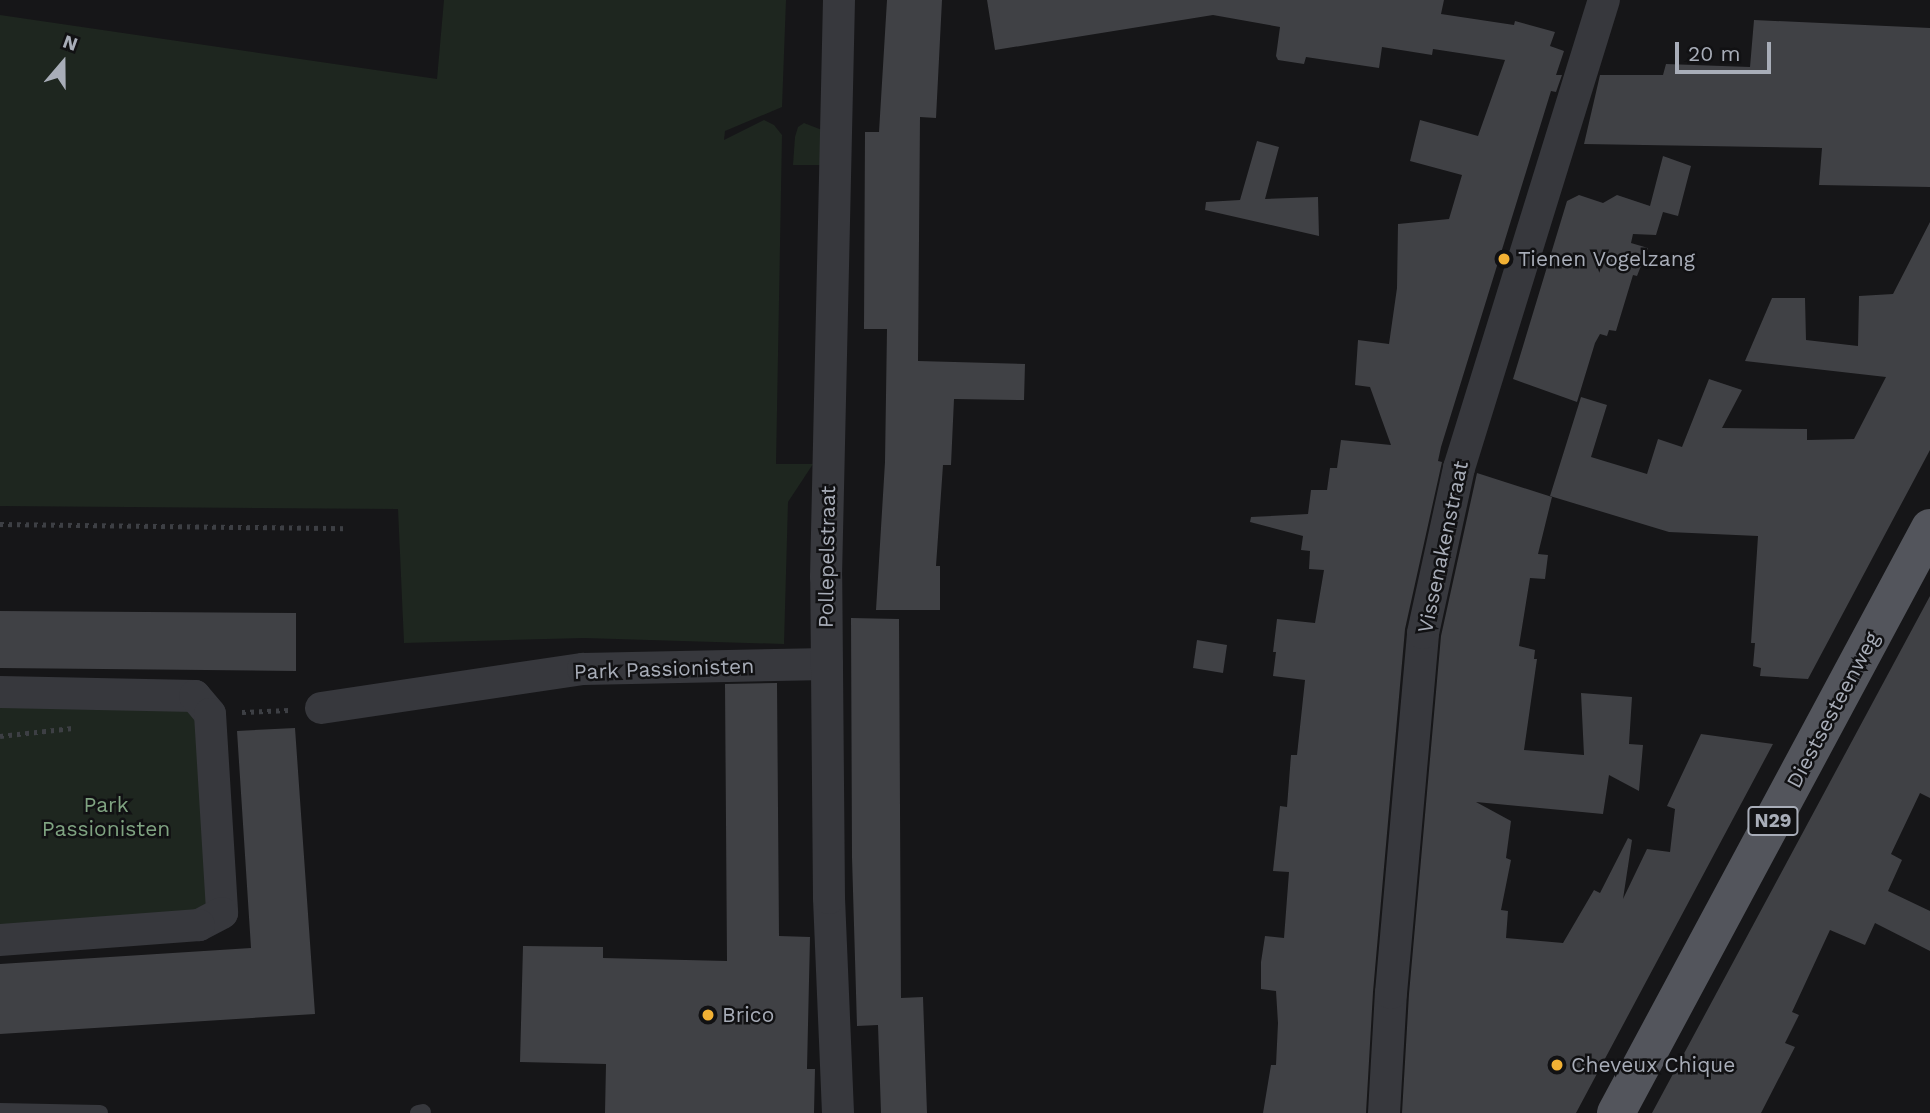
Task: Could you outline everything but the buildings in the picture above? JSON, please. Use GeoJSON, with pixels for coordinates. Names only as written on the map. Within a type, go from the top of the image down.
{"type":"FeatureCollection","features":[{"type":"Feature","properties":{"kind":"main road","name":"Diestsesteenweg"},"geometry":{"type":"LineString","coordinates":[[1616,1113],[1930,528]]}},
{"type":"Feature","properties":{"kind":"street","name":"Pollepelstraat"},"geometry":{"type":"LineString","coordinates":[[838,1113],[829,898],[826,564],[839,0]]}},
{"type":"Feature","properties":{"kind":"street","name":"Vissenakenstraat"},"geometry":{"type":"LineString","coordinates":[[1384,1113],[1391,993],[1423,633],[1459,468],[1604,0]]}},
{"type":"Feature","properties":{"kind":"street","name":"Park Passionisten"},"geometry":{"type":"LineString","coordinates":[[321,708],[583,669],[827,664]]}},
{"type":"Feature","properties":{"kind":"street"},"geometry":{"type":"LineString","coordinates":[[0,692],[195,695],[210,713],[222,912],[199,925],[0,940]]}},
{"type":"Feature","properties":{"kind":"lane"},"geometry":{"type":"LineString","coordinates":[[0,1111],[100,1113]]}},
{"type":"Feature","properties":{"kind":"lane"},"geometry":{"type":"LineString","coordinates":[[418,1113],[423,1112]]}},
{"type":"Feature","properties":{"kind":"path"},"geometry":{"type":"LineString","coordinates":[[0,524],[346,528]]}},
{"type":"Feature","properties":{"kind":"path"},"geometry":{"type":"LineString","coordinates":[[210,713],[321,708]]}},
{"type":"Feature","properties":{"kind":"green space"},"geometry":{"type":"Polygon","coordinates":[[[444,0],[786,0],[782,107],[725,131],[724,140],[764,120],[774,125],[782,135],[776,464],[813,464],[788,502],[784,644],[584,638],[404,643],[398,509],[0,506],[0,15],[437,79],[444,0]]]}},
{"type":"Feature","properties":{"kind":"green space"},"geometry":{"type":"Polygon","coordinates":[[[804,123],[822,130],[820,165],[793,165],[795,137],[798,127],[804,123]]]}},
{"type":"Feature","properties":{"kind":"green space","name":"Park Passionisten"},"geometry":{"type":"Polygon","coordinates":[[[0,699],[174,702],[196,713],[215,882],[203,910],[0,931],[0,699]]]}},
{"type":"Feature","properties":{"kind":"place","name":"Tienen Vogelzang"},"geometry":{"type":"Point","coordinates":[1504,259]}},
{"type":"Feature","properties":{"kind":"place","name":"Brico"},"geometry":{"type":"Point","coordinates":[708,1015]}},
{"type":"Feature","properties":{"kind":"place","name":"Cheveux Chique"},"geometry":{"type":"Point","coordinates":[1557,1065]}}]}
